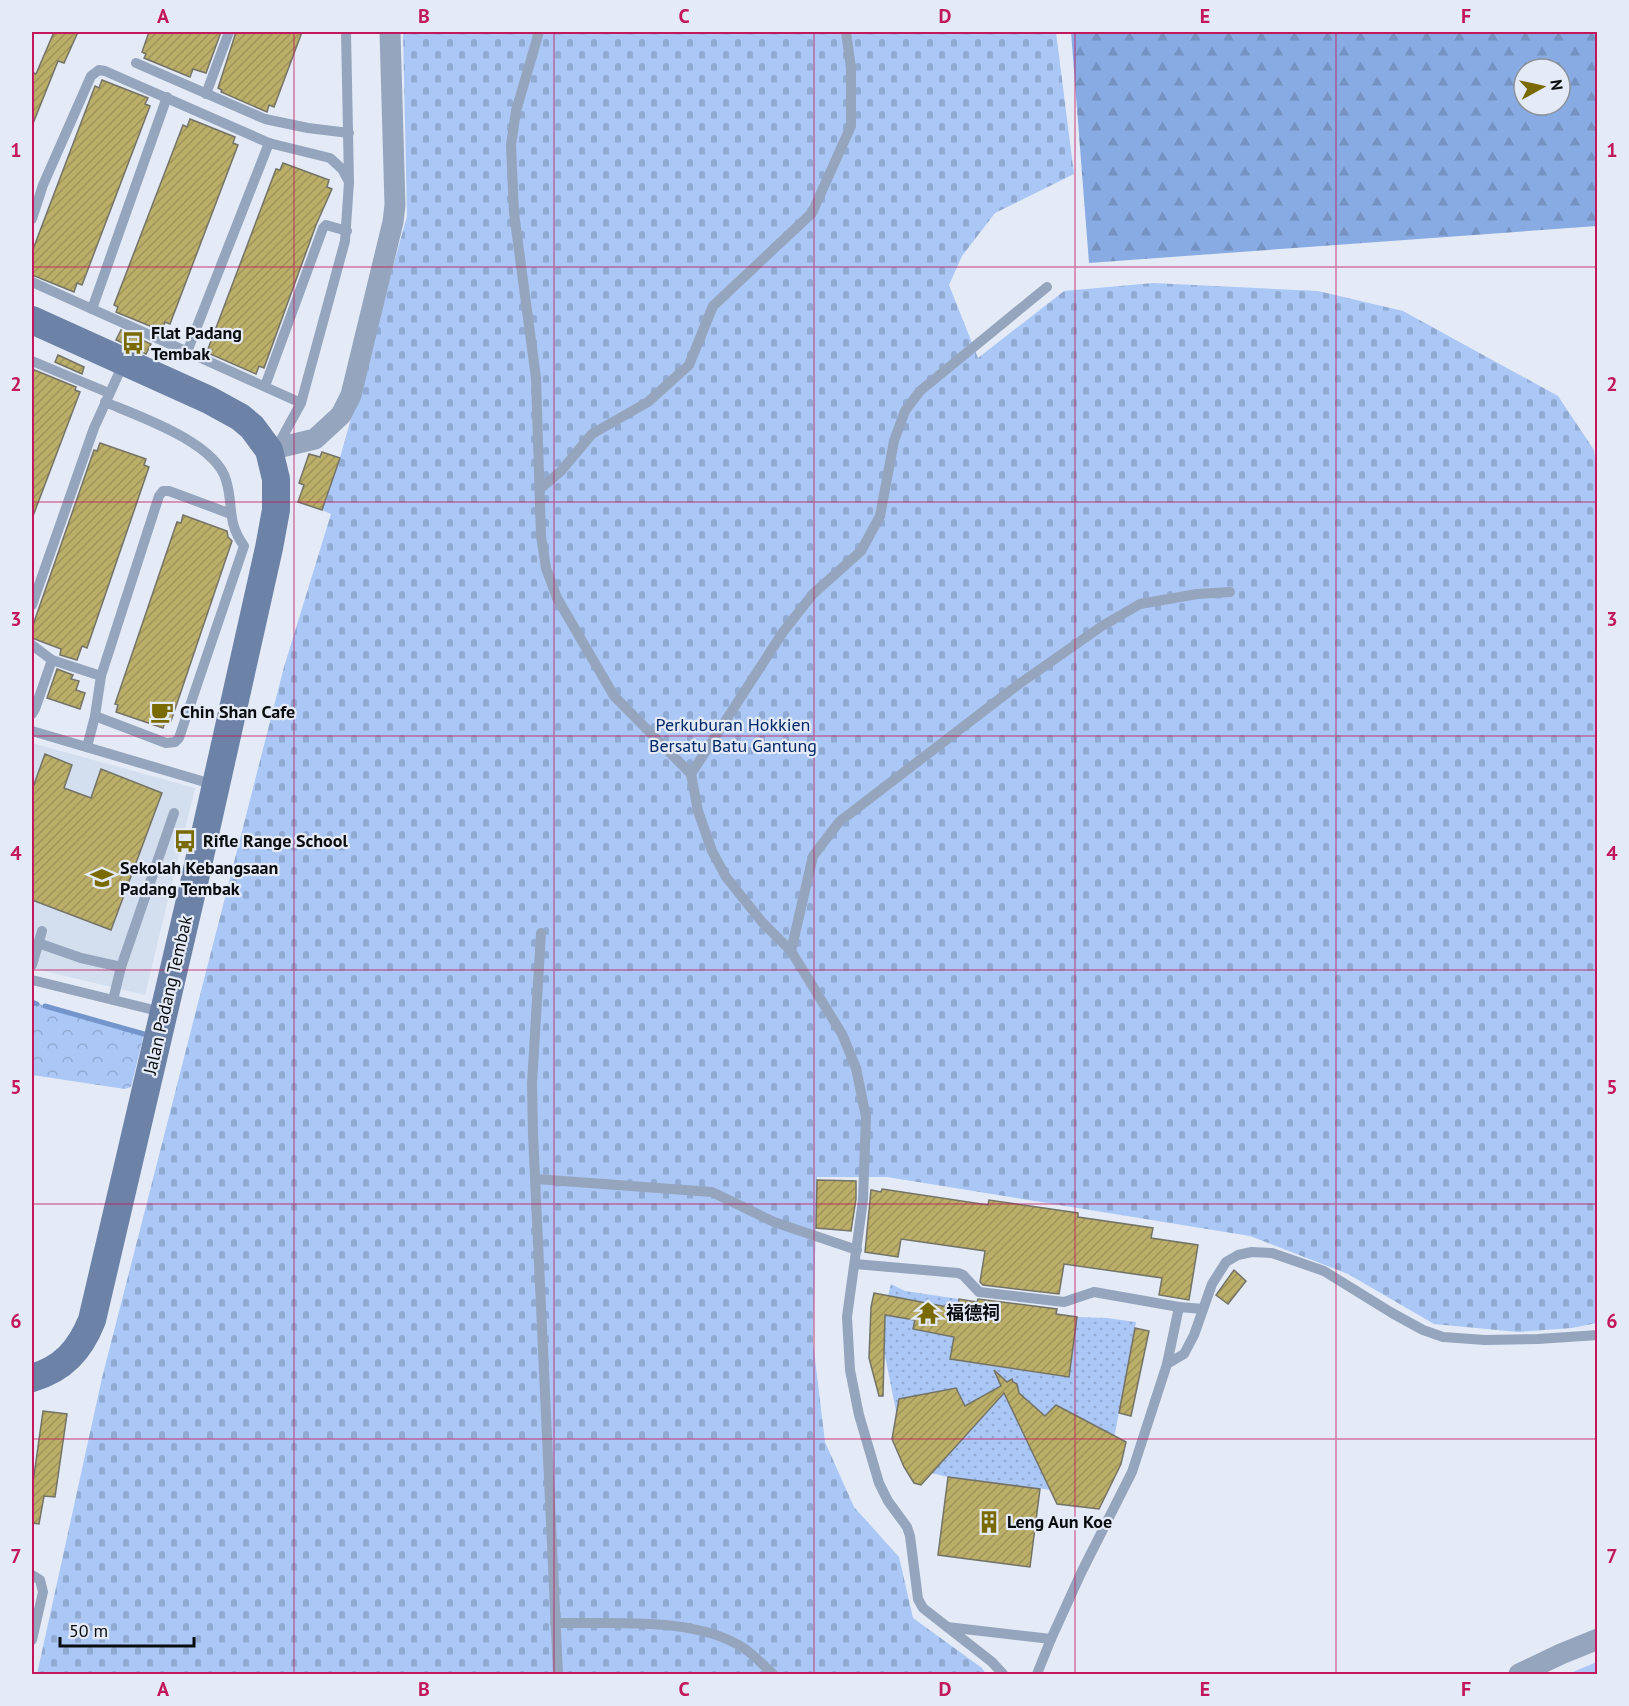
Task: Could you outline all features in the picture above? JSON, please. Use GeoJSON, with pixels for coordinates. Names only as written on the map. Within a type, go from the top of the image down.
{"type":"FeatureCollection","features":[{"type":"Feature","properties":{"kind":"street"},"geometry":{"type":"LineString","coordinates":[[32,320],[209,400],[240,417],[273,449],[315,439],[341,415],[351,396],[393,222],[395,206],[390,32]]}},
{"type":"Feature","properties":{"kind":"street","name":"Jalan Padang Tembak"},"geometry":{"type":"LineString","coordinates":[[32,1378],[42,1375],[67,1360],[85,1337],[92,1320],[194,883],[260,549],[277,496],[273,449]]}},
{"type":"Feature","properties":{"kind":"street"},"geometry":{"type":"LineString","coordinates":[[1519,1674],[1598,1639]]}},
{"type":"Feature","properties":{"kind":"lane"},"geometry":{"type":"LineString","coordinates":[[206,94],[229,32]]}},
{"type":"Feature","properties":{"kind":"lane"},"geometry":{"type":"LineString","coordinates":[[273,449],[301,403],[347,231],[349,133],[346,32]]}},
{"type":"Feature","properties":{"kind":"lane"},"geometry":{"type":"LineString","coordinates":[[539,32],[516,111],[511,145],[514,213],[536,378],[541,536],[546,568],[557,598],[614,696],[691,774],[698,811],[712,851],[726,877],[762,922],[790,951],[842,1034],[856,1068],[866,1117],[863,1200],[848,1317],[850,1370],[859,1415],[879,1483],[888,1501],[907,1527],[910,1536],[918,1599],[923,1608],[992,1662],[1003,1674]]}},
{"type":"Feature","properties":{"kind":"lane"},"geometry":{"type":"LineString","coordinates":[[540,489],[561,471],[591,434],[648,402],[689,365],[713,306],[812,213],[851,126],[851,68],[846,32]]}},
{"type":"Feature","properties":{"kind":"lane"},"geometry":{"type":"LineString","coordinates":[[136,63],[265,119],[308,128],[349,133]]}},
{"type":"Feature","properties":{"kind":"lane"},"geometry":{"type":"LineString","coordinates":[[32,219],[67,128],[91,76],[96,71],[105,71],[269,143],[330,158],[342,169],[349,182]]}},
{"type":"Feature","properties":{"kind":"lane"},"geometry":{"type":"LineString","coordinates":[[92,309],[166,97]]}},
{"type":"Feature","properties":{"kind":"lane"},"geometry":{"type":"LineString","coordinates":[[187,352],[269,143]]}},
{"type":"Feature","properties":{"kind":"lane"},"geometry":{"type":"LineString","coordinates":[[265,387],[323,228],[326,225],[347,231]]}},
{"type":"Feature","properties":{"kind":"lane"},"geometry":{"type":"LineString","coordinates":[[32,282],[301,403]]}},
{"type":"Feature","properties":{"kind":"lane"},"geometry":{"type":"LineString","coordinates":[[691,774],[783,632],[813,594],[861,550],[880,516],[894,441],[905,411],[920,391],[1047,287]]}},
{"type":"Feature","properties":{"kind":"lane"},"geometry":{"type":"LineString","coordinates":[[32,361],[107,397],[209,454],[226,478],[234,532],[260,549],[175,742],[166,743],[95,716]]}},
{"type":"Feature","properties":{"kind":"lane"},"geometry":{"type":"LineString","coordinates":[[32,605],[94,428],[124,362]]}},
{"type":"Feature","properties":{"kind":"lane"},"geometry":{"type":"LineString","coordinates":[[87,747],[95,716],[101,676],[161,493],[169,491],[231,514]]}},
{"type":"Feature","properties":{"kind":"lane"},"geometry":{"type":"LineString","coordinates":[[790,951],[813,856],[839,822],[1019,684],[1102,626],[1140,604],[1197,594],[1230,592]]}},
{"type":"Feature","properties":{"kind":"lane"},"geometry":{"type":"LineString","coordinates":[[32,645],[52,660],[101,676]]}},
{"type":"Feature","properties":{"kind":"lane"},"geometry":{"type":"LineString","coordinates":[[32,714],[52,660]]}},
{"type":"Feature","properties":{"kind":"lane"},"geometry":{"type":"LineString","coordinates":[[32,731],[215,785]]}},
{"type":"Feature","properties":{"kind":"lane"},"geometry":{"type":"LineString","coordinates":[[113,1000],[121,967],[174,813]]}},
{"type":"Feature","properties":{"kind":"lane"},"geometry":{"type":"LineString","coordinates":[[32,965],[42,931]]}},
{"type":"Feature","properties":{"kind":"lane"},"geometry":{"type":"LineString","coordinates":[[541,933],[532,1084],[533,1134],[558,1674]]}},
{"type":"Feature","properties":{"kind":"lane"},"geometry":{"type":"LineString","coordinates":[[38,943],[81,958],[121,967]]}},
{"type":"Feature","properties":{"kind":"lane"},"geometry":{"type":"LineString","coordinates":[[32,980],[163,1012]]}},
{"type":"Feature","properties":{"kind":"lane"},"geometry":{"type":"LineString","coordinates":[[536,1179],[712,1192],[774,1222],[857,1251]]}},
{"type":"Feature","properties":{"kind":"lane"},"geometry":{"type":"LineString","coordinates":[[1167,1364],[1184,1354],[1194,1335],[1212,1284],[1226,1262],[1238,1255],[1252,1252],[1272,1253],[1324,1271],[1392,1313],[1423,1330],[1443,1337],[1485,1340],[1598,1335]]}},
{"type":"Feature","properties":{"kind":"lane"},"geometry":{"type":"LineString","coordinates":[[855,1264],[958,1273],[963,1275],[979,1292],[1064,1302],[1094,1292],[1203,1309]]}},
{"type":"Feature","properties":{"kind":"lane"},"geometry":{"type":"LineString","coordinates":[[1037,1674],[1051,1639],[1132,1472],[1167,1364],[1179,1307]]}},
{"type":"Feature","properties":{"kind":"lane"},"geometry":{"type":"LineString","coordinates":[[32,1575],[40,1580],[43,1592],[32,1640]]}},
{"type":"Feature","properties":{"kind":"lane"},"geometry":{"type":"LineString","coordinates":[[555,1623],[687,1627],[712,1634],[745,1649],[773,1674]]}},
{"type":"Feature","properties":{"kind":"lane"},"geometry":{"type":"LineString","coordinates":[[946,1627],[1051,1639]]}},
{"type":"Feature","properties":{"kind":"shaded area","name":"Sekolah Kebangsaan Padang Tembak"},"geometry":{"type":"Polygon","coordinates":[[[32,743],[195,788],[145,995],[32,968],[32,743]]]}},
{"type":"Feature","properties":{"kind":"green space","name":"Perkuburan Hokkien Bersatu Batu Gantung"},"geometry":{"type":"Polygon","coordinates":[[[403,32],[1056,32],[1074,174],[995,213],[962,256],[949,285],[978,358],[1064,291],[1153,283],[1318,291],[1403,311],[1558,396],[1594,450],[1598,481],[1597,1323],[1572,1328],[1518,1332],[1434,1324],[1348,1274],[1250,1236],[887,1177],[817,1177],[813,1343],[825,1442],[854,1507],[899,1557],[913,1618],[982,1668],[986,1674],[37,1674],[102,1378],[284,667],[331,514],[322,510],[340,458],[407,216],[403,32]]]}},
{"type":"Feature","properties":{"kind":"green space"},"geometry":{"type":"Polygon","coordinates":[[[1071,32],[1597,32],[1597,226],[1089,263],[1071,32]]]}},
{"type":"Feature","properties":{"kind":"green space"},"geometry":{"type":"Polygon","coordinates":[[[32,1002],[144,1034],[131,1087],[125,1089],[32,1075],[32,1002]]]}},
{"type":"Feature","properties":{"kind":"green space"},"geometry":{"type":"Polygon","coordinates":[[[891,1284],[905,1291],[959,1299],[951,1360],[1068,1377],[1077,1317],[1136,1322],[1110,1460],[1091,1495],[948,1477],[923,1471],[897,1416],[884,1351],[885,1308],[891,1284]]]}},
{"type":"Feature","properties":{"kind":"green space"},"geometry":{"type":"Polygon","coordinates":[[[1597,1662],[1597,1674],[1568,1674],[1597,1662]]]}},
{"type":"Feature","properties":{"kind":"building"},"geometry":{"type":"Polygon","coordinates":[[[54,32],[78,32],[64,63],[58,61],[32,126],[32,72],[36,74],[54,32]]]}},
{"type":"Feature","properties":{"kind":"building"},"geometry":{"type":"Polygon","coordinates":[[[149,32],[221,32],[206,73],[193,69],[190,77],[144,58],[146,54],[142,52],[149,32]]]}},
{"type":"Feature","properties":{"kind":"building"},"geometry":{"type":"Polygon","coordinates":[[[236,32],[302,32],[274,107],[269,105],[267,112],[221,92],[222,90],[218,88],[236,32]]]}},
{"type":"Feature","properties":{"kind":"building"},"geometry":{"type":"Polygon","coordinates":[[[102,80],[148,98],[145,104],[150,106],[82,285],[77,283],[74,292],[32,275],[32,252],[95,86],[99,88],[102,80]]]}},
{"type":"Feature","properties":{"kind":"building"},"geometry":{"type":"Polygon","coordinates":[[[190,119],[235,137],[233,143],[238,145],[170,324],[165,322],[162,331],[116,312],[118,307],[114,305],[183,125],[187,127],[190,119]]]}},
{"type":"Feature","properties":{"kind":"building"},"geometry":{"type":"Polygon","coordinates":[[[283,163],[329,180],[327,187],[332,189],[316,225],[264,368],[259,366],[256,374],[210,354],[212,350],[208,349],[276,169],[280,170],[283,163]]]}},
{"type":"Feature","properties":{"kind":"building","name":"Flat Padang Tembak"},"geometry":{"type":"Polygon","coordinates":[[[121,330],[151,344],[146,354],[116,340],[121,330]]]}},
{"type":"Feature","properties":{"kind":"building"},"geometry":{"type":"Polygon","coordinates":[[[58,355],[84,367],[82,374],[55,362],[58,355]]]}},
{"type":"Feature","properties":{"kind":"building"},"geometry":{"type":"Polygon","coordinates":[[[32,369],[76,387],[75,390],[80,392],[33,516],[32,369]]]}},
{"type":"Feature","properties":{"kind":"building"},"geometry":{"type":"Polygon","coordinates":[[[100,443],[146,459],[144,465],[149,467],[87,648],[82,646],[77,660],[60,655],[61,649],[32,638],[32,628],[94,450],[97,451],[100,443]]]}},
{"type":"Feature","properties":{"kind":"building"},"geometry":{"type":"Polygon","coordinates":[[[322,452],[340,458],[322,510],[298,502],[304,485],[299,483],[309,454],[320,457],[322,452]]]}},
{"type":"Feature","properties":{"kind":"building"},"geometry":{"type":"Polygon","coordinates":[[[183,515],[227,531],[232,541],[171,721],[166,719],[163,728],[116,712],[118,705],[115,704],[177,522],[181,523],[183,515]]]}},
{"type":"Feature","properties":{"kind":"building"},"geometry":{"type":"Polygon","coordinates":[[[57,669],[73,675],[71,679],[79,681],[76,690],[85,693],[80,709],[47,698],[57,669]]]}},
{"type":"Feature","properties":{"kind":"building"},"geometry":{"type":"Polygon","coordinates":[[[45,754],[72,765],[64,788],[91,798],[101,769],[162,793],[111,930],[32,900],[32,790],[45,754]]]}},
{"type":"Feature","properties":{"kind":"building"},"geometry":{"type":"Polygon","coordinates":[[[817,1180],[856,1181],[851,1231],[816,1228],[817,1180]]]}},
{"type":"Feature","properties":{"kind":"building"},"geometry":{"type":"Polygon","coordinates":[[[882,1189],[988,1205],[989,1200],[1078,1213],[1078,1217],[1153,1228],[1151,1238],[1198,1245],[1189,1300],[1159,1295],[1162,1278],[1064,1264],[1059,1294],[983,1285],[980,1282],[985,1251],[901,1239],[898,1257],[865,1252],[871,1190],[881,1192],[882,1189]]]}},
{"type":"Feature","properties":{"kind":"building"},"geometry":{"type":"Polygon","coordinates":[[[1234,1270],[1246,1281],[1228,1304],[1216,1295],[1234,1270]]]}},
{"type":"Feature","properties":{"kind":"building"},"geometry":{"type":"Polygon","coordinates":[[[874,1293],[958,1309],[959,1299],[977,1302],[978,1299],[1057,1309],[1056,1314],[1077,1317],[1069,1377],[950,1359],[954,1337],[913,1329],[915,1320],[885,1315],[883,1396],[879,1396],[869,1358],[871,1307],[874,1293]]]}},
{"type":"Feature","properties":{"kind":"building"},"geometry":{"type":"Polygon","coordinates":[[[1135,1328],[1149,1331],[1131,1416],[1119,1413],[1135,1328]]]}},
{"type":"Feature","properties":{"kind":"building"},"geometry":{"type":"Polygon","coordinates":[[[994,1370],[1007,1382],[1012,1379],[1017,1384],[1019,1393],[1045,1416],[1056,1405],[1126,1442],[1121,1464],[1099,1509],[1057,1504],[1004,1393],[921,1485],[914,1483],[892,1439],[899,1399],[956,1388],[965,1406],[1001,1386],[994,1370]]]}},
{"type":"Feature","properties":{"kind":"building"},"geometry":{"type":"Polygon","coordinates":[[[43,1411],[67,1414],[55,1497],[44,1496],[39,1524],[32,1523],[32,1490],[43,1411]]]}},
{"type":"Feature","properties":{"kind":"building","name":"Leng Aun Koe"},"geometry":{"type":"Polygon","coordinates":[[[948,1477],[1040,1489],[1030,1567],[938,1555],[948,1477]]]}},
{"type":"Feature","properties":{"kind":"waterway"},"geometry":{"type":"LineString","coordinates":[[32,1002],[37,1004]]}},
{"type":"Feature","properties":{"kind":"waterway"},"geometry":{"type":"LineString","coordinates":[[45,1006],[144,1034]]}},
{"type":"Feature","properties":{"kind":"place","name":"Flat Padang Tembak"},"geometry":{"type":"Point","coordinates":[133,343]}},
{"type":"Feature","properties":{"kind":"place","name":"Chin Shan Cafe"},"geometry":{"type":"Point","coordinates":[162,712]}},
{"type":"Feature","properties":{"kind":"place","name":"Rifle Range School"},"geometry":{"type":"Point","coordinates":[185,841]}},
{"type":"Feature","properties":{"kind":"place","name":"Sekolah Kebangsaan Padang Tembak"},"geometry":{"type":"Point","coordinates":[102,878]}},
{"type":"Feature","properties":{"kind":"place","name":"福德祠"},"geometry":{"type":"Point","coordinates":[928,1313]}},
{"type":"Feature","properties":{"kind":"place","name":"Leng Aun Koe"},"geometry":{"type":"Point","coordinates":[989,1522]}}]}
